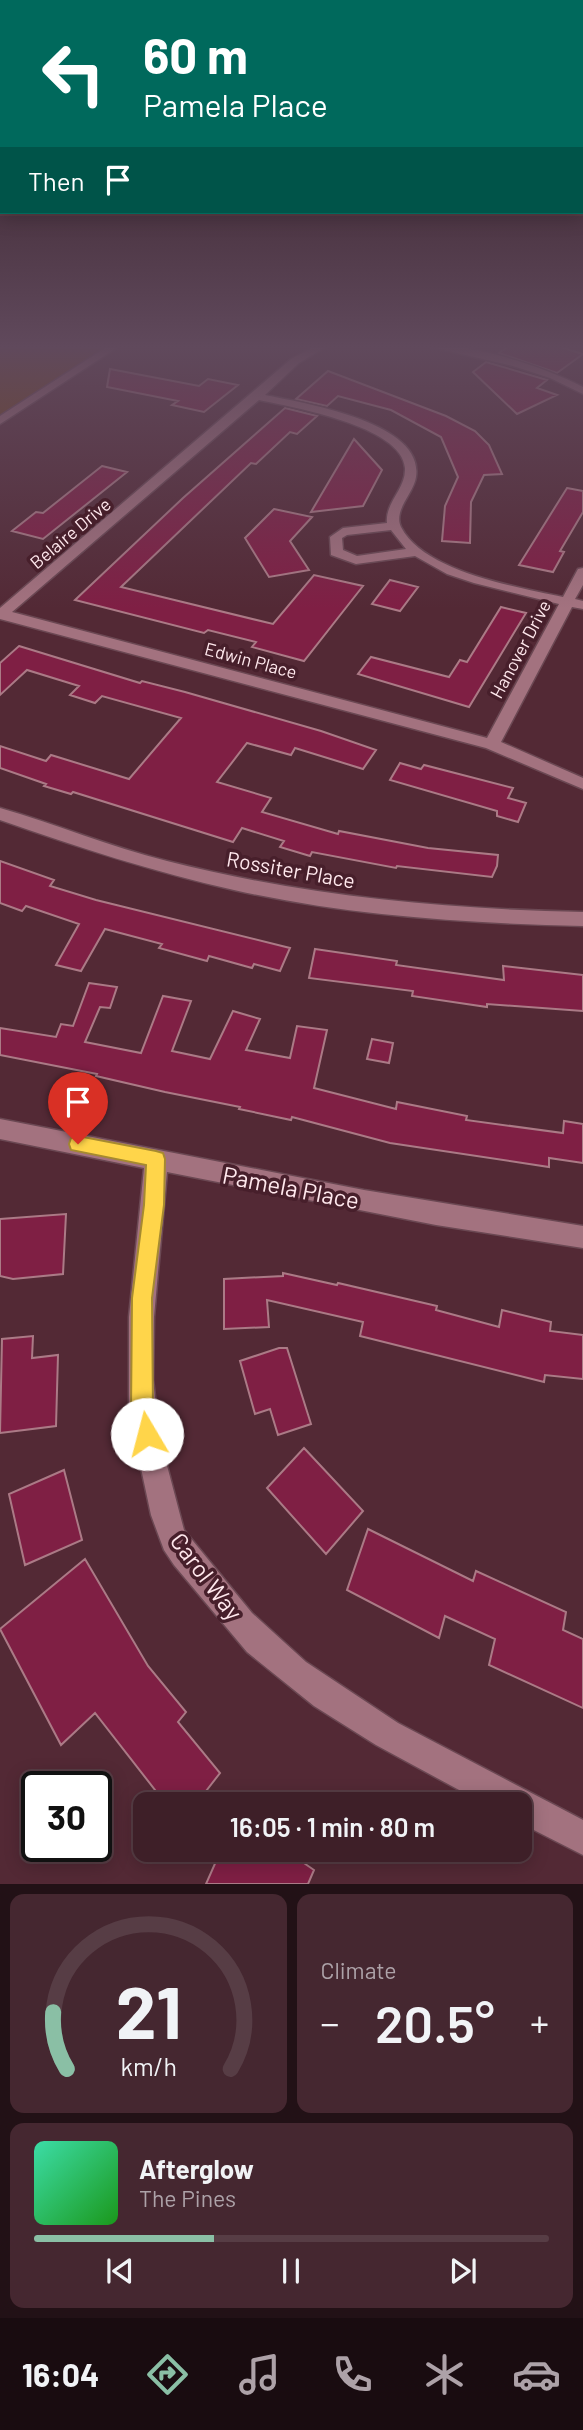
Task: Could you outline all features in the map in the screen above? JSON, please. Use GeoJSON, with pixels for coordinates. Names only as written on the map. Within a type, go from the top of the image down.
{"type":"FeatureCollection","features":[{"type":"Feature","properties":{"kind":"street","name":"Belaire Drive"},"geometry":{"type":"LineString","coordinates":[[1,614],[215,433]]}},
{"type":"Feature","properties":{"kind":"street"},"geometry":{"type":"LineString","coordinates":[[381,433],[408,457],[410,481],[393,512],[394,526],[415,552],[437,565],[474,579],[583,605]]}},
{"type":"Feature","properties":{"kind":"street"},"geometry":{"type":"LineString","coordinates":[[394,526],[343,532],[336,537],[336,552],[356,560],[415,552]]}},
{"type":"Feature","properties":{"kind":"street","name":"Hanover Drive"},"geometry":{"type":"LineString","coordinates":[[492,744],[583,572]]}},
{"type":"Feature","properties":{"kind":"street","name":"Edwin Place"},"geometry":{"type":"LineString","coordinates":[[1,614],[492,744],[583,783]]}},
{"type":"Feature","properties":{"kind":"street","name":"Rossiter Place"},"geometry":{"type":"LineString","coordinates":[[0,814],[147,862],[248,887],[424,912],[583,919]]}},
{"type":"Feature","properties":{"kind":"street","name":"Pamela Place"},"geometry":{"type":"LineString","coordinates":[[0,1129],[156,1159],[271,1185],[492,1225],[583,1237]]}},
{"type":"Feature","properties":{"kind":"street","name":"Carol Way"},"geometry":{"type":"LineString","coordinates":[[156,1159],[154,1205],[142,1298],[142,1412],[156,1479],[173,1538],[222,1602],[265,1648],[324,1694],[394,1739],[494,1792]]}},
{"type":"Feature","properties":{"kind":"street","name":"Carol Way"},"geometry":{"type":"LineString","coordinates":[[532,1812],[583,1838]]}},
{"type":"Feature","properties":{"kind":"building"},"geometry":{"type":"Polygon","coordinates":[[[257,433],[289,433],[256,464],[251,463],[121,587],[273,624],[314,575],[363,586],[304,661],[252,647],[256,642],[208,630],[204,633],[75,600],[257,433]]]}},
{"type":"Feature","properties":{"kind":"building"},"geometry":{"type":"Polygon","coordinates":[[[433,433],[477,433],[489,445],[502,474],[484,475],[471,502],[470,543],[442,541],[445,506],[458,477],[441,437],[433,433]]]}},
{"type":"Feature","properties":{"kind":"building"},"geometry":{"type":"Polygon","coordinates":[[[354,439],[382,470],[363,506],[311,512],[354,439]]]}},
{"type":"Feature","properties":{"kind":"building"},"geometry":{"type":"Polygon","coordinates":[[[102,466],[127,472],[43,539],[12,531],[36,512],[43,513],[102,466]]]}},
{"type":"Feature","properties":{"kind":"building"},"geometry":{"type":"Polygon","coordinates":[[[567,488],[583,491],[583,512],[560,551],[564,552],[553,572],[519,565],[567,488]]]}},
{"type":"Feature","properties":{"kind":"building"},"geometry":{"type":"Polygon","coordinates":[[[274,509],[312,517],[290,541],[309,570],[269,577],[245,538],[274,509]]]}},
{"type":"Feature","properties":{"kind":"building"},"geometry":{"type":"Polygon","coordinates":[[[390,580],[418,587],[400,611],[372,604],[390,580]]]}},
{"type":"Feature","properties":{"kind":"building"},"geometry":{"type":"Polygon","coordinates":[[[501,607],[526,613],[469,707],[358,674],[371,657],[449,677],[460,660],[467,662],[501,607]]]}},
{"type":"Feature","properties":{"kind":"building"},"geometry":{"type":"Polygon","coordinates":[[[19,646],[140,683],[142,681],[185,692],[321,731],[376,750],[363,769],[295,748],[291,755],[247,743],[217,782],[271,798],[262,812],[338,834],[339,831],[428,848],[498,855],[492,877],[396,868],[312,852],[310,856],[280,847],[284,841],[242,828],[233,842],[73,792],[71,794],[44,786],[46,784],[0,768],[0,746],[46,761],[51,755],[129,779],[181,718],[102,696],[95,703],[70,695],[79,686],[27,670],[0,695],[0,663],[19,646]]]}},
{"type":"Feature","properties":{"kind":"building"},"geometry":{"type":"Polygon","coordinates":[[[400,763],[421,769],[424,765],[513,788],[508,798],[526,803],[518,822],[497,816],[497,811],[390,780],[400,763]]]}},
{"type":"Feature","properties":{"kind":"building"},"geometry":{"type":"Polygon","coordinates":[[[0,861],[54,880],[50,886],[96,900],[290,948],[280,971],[254,964],[252,968],[209,956],[207,961],[159,948],[162,944],[105,929],[81,971],[56,965],[79,924],[26,906],[22,911],[0,903],[0,861]]]}},
{"type":"Feature","properties":{"kind":"building"},"geometry":{"type":"Polygon","coordinates":[[[315,949],[397,961],[396,965],[504,980],[503,966],[583,975],[583,1011],[487,1004],[487,1007],[412,996],[413,991],[309,978],[315,949]]]}},
{"type":"Feature","properties":{"kind":"building"},"geometry":{"type":"Polygon","coordinates":[[[89,983],[117,987],[110,1008],[100,1007],[85,1042],[141,1053],[163,996],[191,1001],[172,1051],[210,1059],[233,1011],[260,1019],[246,1050],[290,1058],[297,1026],[327,1030],[314,1088],[396,1109],[397,1102],[467,1116],[466,1120],[563,1133],[564,1121],[583,1124],[583,1163],[549,1158],[549,1167],[390,1143],[292,1117],[291,1120],[239,1109],[240,1107],[96,1076],[97,1074],[0,1055],[0,1028],[56,1037],[61,1024],[73,1026],[89,983]]]}},
{"type":"Feature","properties":{"kind":"building"},"geometry":{"type":"Polygon","coordinates":[[[372,1039],[393,1043],[389,1063],[367,1059],[372,1039]]]}},
{"type":"Feature","properties":{"kind":"building"},"geometry":{"type":"Polygon","coordinates":[[[66,1214],[63,1274],[13,1279],[0,1276],[0,1219],[66,1214]]]}},
{"type":"Feature","properties":{"kind":"building"},"geometry":{"type":"Polygon","coordinates":[[[283,1273],[437,1306],[436,1310],[499,1327],[502,1310],[551,1322],[550,1331],[583,1335],[583,1379],[545,1375],[544,1382],[360,1336],[363,1322],[267,1300],[269,1327],[224,1329],[224,1279],[283,1276],[283,1273]]]}},
{"type":"Feature","properties":{"kind":"building"},"geometry":{"type":"Polygon","coordinates":[[[33,1336],[32,1358],[58,1355],[56,1426],[0,1433],[2,1339],[33,1336]]]}},
{"type":"Feature","properties":{"kind":"building"},"geometry":{"type":"Polygon","coordinates":[[[279,1348],[287,1348],[311,1424],[278,1435],[270,1409],[255,1414],[240,1361],[279,1348]]]}},
{"type":"Feature","properties":{"kind":"building"},"geometry":{"type":"Polygon","coordinates":[[[304,1448],[363,1511],[326,1554],[267,1488],[304,1448]]]}},
{"type":"Feature","properties":{"kind":"building"},"geometry":{"type":"Polygon","coordinates":[[[64,1470],[82,1540],[25,1565],[9,1494],[64,1470]]]}},
{"type":"Feature","properties":{"kind":"building"},"geometry":{"type":"Polygon","coordinates":[[[368,1529],[473,1581],[476,1571],[566,1612],[563,1630],[583,1639],[583,1708],[489,1665],[495,1639],[445,1616],[439,1638],[347,1590],[368,1529]]]}},
{"type":"Feature","properties":{"kind":"building"},"geometry":{"type":"Polygon","coordinates":[[[85,1559],[148,1666],[186,1712],[178,1722],[220,1773],[205,1792],[157,1792],[95,1713],[61,1745],[0,1629],[85,1559]]]}},
{"type":"Feature","properties":{"kind":"building"},"geometry":{"type":"Polygon","coordinates":[[[216,1862],[302,1862],[314,1870],[308,1884],[206,1884],[216,1862]]]}},
{"type":"Feature","properties":{"kind":"route"},"geometry":{"type":"LineString","coordinates":[[78,1144],[156,1159],[154,1205],[142,1298],[142,1412],[147,1434]]}}]}
